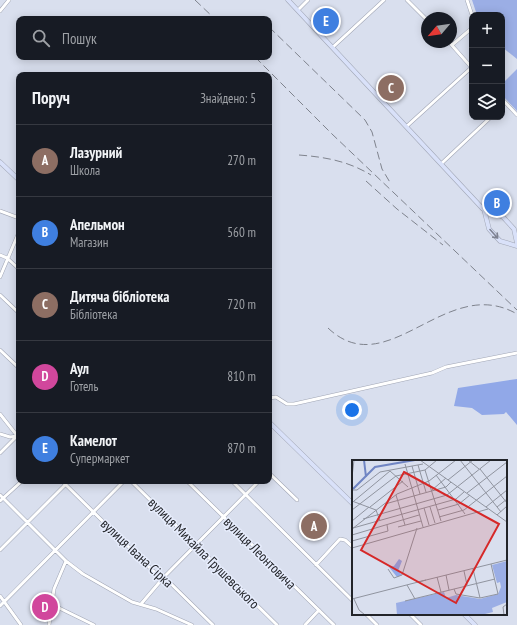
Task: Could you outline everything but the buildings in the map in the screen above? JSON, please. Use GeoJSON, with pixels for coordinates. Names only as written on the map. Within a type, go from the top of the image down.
{"type":"FeatureCollection","features":[{"type":"Feature","properties":{"kind":"street"},"geometry":{"type":"LineString","coordinates":[[0,11],[9,0]]}},
{"type":"Feature","properties":{"kind":"street"},"geometry":{"type":"LineString","coordinates":[[288,0],[484,209],[503,217],[514,229],[517,243]]}},
{"type":"Feature","properties":{"kind":"street"},"geometry":{"type":"LineString","coordinates":[[298,10],[308,0]]}},
{"type":"Feature","properties":{"kind":"street"},"geometry":{"type":"LineString","coordinates":[[333,47],[384,0]]}},
{"type":"Feature","properties":{"kind":"street"},"geometry":{"type":"LineString","coordinates":[[407,0],[421,14]]}},
{"type":"Feature","properties":{"kind":"street"},"geometry":{"type":"LineString","coordinates":[[467,0],[471,12]]}},
{"type":"Feature","properties":{"kind":"street"},"geometry":{"type":"LineString","coordinates":[[457,42],[469,31]]}},
{"type":"Feature","properties":{"kind":"street"},"geometry":{"type":"LineString","coordinates":[[454,48],[469,65]]}},
{"type":"Feature","properties":{"kind":"street"},"geometry":{"type":"LineString","coordinates":[[407,126],[469,71]]}},
{"type":"Feature","properties":{"kind":"street"},"geometry":{"type":"LineString","coordinates":[[506,103],[517,115]]}},
{"type":"Feature","properties":{"kind":"street"},"geometry":{"type":"LineString","coordinates":[[442,163],[489,120]]}},
{"type":"Feature","properties":{"kind":"street"},"geometry":{"type":"LineString","coordinates":[[0,162],[16,177]]}},
{"type":"Feature","properties":{"kind":"street"},"geometry":{"type":"LineString","coordinates":[[484,209],[489,229],[500,240],[517,246]]}},
{"type":"Feature","properties":{"kind":"street"},"geometry":{"type":"LineString","coordinates":[[0,211],[16,217]]}},
{"type":"Feature","properties":{"kind":"street"},"geometry":{"type":"LineString","coordinates":[[0,276],[16,238]]}},
{"type":"Feature","properties":{"kind":"street"},"geometry":{"type":"LineString","coordinates":[[0,255],[7,258],[16,266]]}},
{"type":"Feature","properties":{"kind":"street"},"geometry":{"type":"LineString","coordinates":[[0,295],[16,310]]}},
{"type":"Feature","properties":{"kind":"street"},"geometry":{"type":"LineString","coordinates":[[0,350],[16,365]]}},
{"type":"Feature","properties":{"kind":"street"},"geometry":{"type":"LineString","coordinates":[[272,398],[276,397],[288,404],[294,404],[430,374],[451,366],[517,353]]}},
{"type":"Feature","properties":{"kind":"street"},"geometry":{"type":"LineString","coordinates":[[0,414],[16,434]]}},
{"type":"Feature","properties":{"kind":"street"},"geometry":{"type":"LineString","coordinates":[[272,425],[352,503]]}},
{"type":"Feature","properties":{"kind":"street"},"geometry":{"type":"LineString","coordinates":[[0,434],[10,437],[16,436]]}},
{"type":"Feature","properties":{"kind":"street"},"geometry":{"type":"LineString","coordinates":[[0,453],[16,438]]}},
{"type":"Feature","properties":{"kind":"street"},"geometry":{"type":"LineString","coordinates":[[272,476],[297,500]]}},
{"type":"Feature","properties":{"kind":"street"},"geometry":{"type":"LineString","coordinates":[[0,501],[19,484]]}},
{"type":"Feature","properties":{"kind":"street"},"geometry":{"type":"LineString","coordinates":[[0,550],[28,524],[66,484]]}},
{"type":"Feature","properties":{"kind":"street","name":"вулиця Івана Сірка"},"geometry":{"type":"LineString","coordinates":[[66,484],[153,571],[164,577],[213,625]]}},
{"type":"Feature","properties":{"kind":"street"},"geometry":{"type":"LineString","coordinates":[[0,606],[121,484]]}},
{"type":"Feature","properties":{"kind":"street","name":"вулиця Михайла Грушевського"},"geometry":{"type":"LineString","coordinates":[[134,484],[277,625]]}},
{"type":"Feature","properties":{"kind":"street","name":"вулиця Леонтовича"},"geometry":{"type":"LineString","coordinates":[[190,484],[334,625]]}},
{"type":"Feature","properties":{"kind":"street"},"geometry":{"type":"LineString","coordinates":[[235,484],[352,600]]}},
{"type":"Feature","properties":{"kind":"street"},"geometry":{"type":"LineString","coordinates":[[141,604],[164,577],[256,484]]}},
{"type":"Feature","properties":{"kind":"street"},"geometry":{"type":"LineString","coordinates":[[0,494],[55,551],[83,574],[132,602],[141,604],[192,625]]}},
{"type":"Feature","properties":{"kind":"street"},"geometry":{"type":"LineString","coordinates":[[316,565],[340,539],[345,540],[352,546]]}},
{"type":"Feature","properties":{"kind":"street"},"geometry":{"type":"LineString","coordinates":[[49,625],[50,604],[60,573],[66,561]]}},
{"type":"Feature","properties":{"kind":"street"},"geometry":{"type":"LineString","coordinates":[[0,596],[22,625]]}},
{"type":"Feature","properties":{"kind":"street"},"geometry":{"type":"LineString","coordinates":[[50,604],[94,625]]}},
{"type":"Feature","properties":{"kind":"street"},"geometry":{"type":"LineString","coordinates":[[306,625],[319,610]]}},
{"type":"Feature","properties":{"kind":"street"},"geometry":{"type":"LineString","coordinates":[[367,615],[377,625]]}},
{"type":"Feature","properties":{"kind":"street"},"geometry":{"type":"LineString","coordinates":[[411,615],[421,625]]}},
{"type":"Feature","properties":{"kind":"street"},"geometry":{"type":"LineString","coordinates":[[465,615],[475,625]]}},
{"type":"Feature","properties":{"kind":"shaded area"},"geometry":{"type":"Polygon","coordinates":[[[472,0],[517,0],[517,59],[505,49],[505,12],[476,12],[472,0]]]}},
{"type":"Feature","properties":{"kind":"shaded area"},"geometry":{"type":"Polygon","coordinates":[[[517,69],[517,111],[505,98],[505,81],[517,69]]]}},
{"type":"Feature","properties":{"kind":"shaded area"},"geometry":{"type":"Polygon","coordinates":[[[517,379],[517,425],[506,412],[504,414],[482,415],[472,408],[454,406],[458,388],[517,379]]]}},
{"type":"Feature","properties":{"kind":"railway"},"geometry":{"type":"LineString","coordinates":[[195,0],[212,16]]}},
{"type":"Feature","properties":{"kind":"railway"},"geometry":{"type":"LineString","coordinates":[[272,30],[365,120],[372,132],[382,169],[391,184]]}},
{"type":"Feature","properties":{"kind":"railway"},"geometry":{"type":"LineString","coordinates":[[258,60],[270,72]]}},
{"type":"Feature","properties":{"kind":"railway"},"geometry":{"type":"LineString","coordinates":[[272,74],[332,134],[517,310]]}},
{"type":"Feature","properties":{"kind":"railway"},"geometry":{"type":"LineString","coordinates":[[299,155],[336,160],[354,166],[371,175]]}},
{"type":"Feature","properties":{"kind":"railway"},"geometry":{"type":"LineString","coordinates":[[366,181],[397,209],[443,245]]}},
{"type":"Feature","properties":{"kind":"railway"},"geometry":{"type":"LineString","coordinates":[[328,328],[350,342],[373,344],[395,338],[442,315],[466,307],[491,305],[517,314]]}},
{"type":"Feature","properties":{"kind":"place","name":"Камелот"},"geometry":{"type":"Point","coordinates":[326,21]}},
{"type":"Feature","properties":{"kind":"place","name":"Дитяча бібліотека"},"geometry":{"type":"Point","coordinates":[391,88]}},
{"type":"Feature","properties":{"kind":"place","name":"Апельмон"},"geometry":{"type":"Point","coordinates":[497,203]}},
{"type":"Feature","properties":{"kind":"place","name":"Лазурний"},"geometry":{"type":"Point","coordinates":[314,526]}},
{"type":"Feature","properties":{"kind":"place","name":"Аул"},"geometry":{"type":"Point","coordinates":[45,607]}}]}
